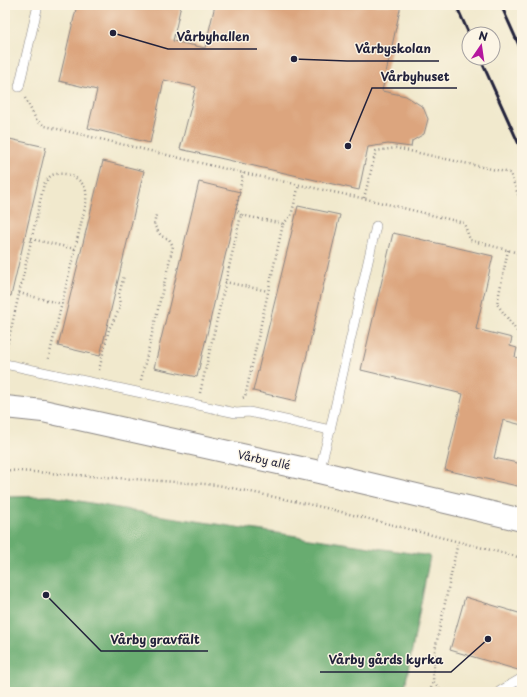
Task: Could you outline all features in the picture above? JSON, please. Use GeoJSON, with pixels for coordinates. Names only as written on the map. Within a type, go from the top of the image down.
{"type":"FeatureCollection","features":[{"type":"Feature","properties":{"kind":"street","name":"Vårby allé"},"geometry":{"type":"LineString","coordinates":[[5,406],[43,411],[319,472],[522,520]]}},
{"type":"Feature","properties":{"kind":"lane"},"geometry":{"type":"LineString","coordinates":[[18,87],[38,5]]}},
{"type":"Feature","properties":{"kind":"lane"},"geometry":{"type":"LineString","coordinates":[[319,472],[330,430],[376,226]]}},
{"type":"Feature","properties":{"kind":"lane"},"geometry":{"type":"LineString","coordinates":[[5,364],[236,413],[249,412],[330,430]]}},
{"type":"Feature","properties":{"kind":"lane"},"geometry":{"type":"LineString","coordinates":[[500,691],[522,678]]}},
{"type":"Feature","properties":{"kind":"path"},"geometry":{"type":"LineString","coordinates":[[18,87],[37,121],[45,126],[243,173],[364,198],[464,223],[470,240],[522,254]]}},
{"type":"Feature","properties":{"kind":"path"},"geometry":{"type":"LineString","coordinates":[[364,198],[376,151],[396,148],[510,173],[522,204]]}},
{"type":"Feature","properties":{"kind":"path"},"geometry":{"type":"LineString","coordinates":[[243,173],[236,209],[241,215],[283,224]]}},
{"type":"Feature","properties":{"kind":"path"},"geometry":{"type":"LineString","coordinates":[[6,353],[44,184],[51,176],[68,174],[78,180],[85,188],[86,203],[47,363]]}},
{"type":"Feature","properties":{"kind":"path"},"geometry":{"type":"LineString","coordinates":[[239,399],[245,397],[283,224],[291,216],[299,185]]}},
{"type":"Feature","properties":{"kind":"path"},"geometry":{"type":"LineString","coordinates":[[140,385],[173,246],[169,239],[161,236],[154,225],[156,215]]}},
{"type":"Feature","properties":{"kind":"path"},"geometry":{"type":"LineString","coordinates":[[204,394],[200,393],[241,215]]}},
{"type":"Feature","properties":{"kind":"path"},"geometry":{"type":"LineString","coordinates":[[31,239],[75,249]]}},
{"type":"Feature","properties":{"kind":"path"},"geometry":{"type":"LineString","coordinates":[[508,250],[497,304],[522,338]]}},
{"type":"Feature","properties":{"kind":"path"},"geometry":{"type":"LineString","coordinates":[[98,375],[109,329],[120,308],[118,294],[124,276]]}},
{"type":"Feature","properties":{"kind":"path"},"geometry":{"type":"LineString","coordinates":[[225,282],[268,291]]}},
{"type":"Feature","properties":{"kind":"path"},"geometry":{"type":"LineString","coordinates":[[19,293],[62,304]]}},
{"type":"Feature","properties":{"kind":"path"},"geometry":{"type":"LineString","coordinates":[[5,470],[218,485],[326,508],[522,558]]}},
{"type":"Feature","properties":{"kind":"path"},"geometry":{"type":"LineString","coordinates":[[430,692],[433,681],[435,650],[458,542]]}},
{"type":"Feature","properties":{"kind":"path"},"geometry":{"type":"LineString","coordinates":[[433,681],[442,692]]}},
{"type":"Feature","properties":{"kind":"green space"},"geometry":{"type":"Polygon","coordinates":[[[51,496],[163,516],[430,556],[404,692],[5,692],[5,497],[51,496]]]}},
{"type":"Feature","properties":{"kind":"building"},"geometry":{"type":"Polygon","coordinates":[[[77,5],[181,5],[173,41],[205,48],[215,5],[401,5],[382,91],[406,96],[423,107],[428,119],[424,134],[412,141],[411,147],[388,144],[368,147],[359,190],[180,149],[196,87],[164,80],[150,143],[88,128],[97,90],[59,81],[77,5]]]}},
{"type":"Feature","properties":{"kind":"building"},"geometry":{"type":"Polygon","coordinates":[[[5,138],[46,147],[11,296],[5,295],[5,138]]]}},
{"type":"Feature","properties":{"kind":"building"},"geometry":{"type":"Polygon","coordinates":[[[103,161],[144,171],[100,356],[58,346],[103,161]]]}},
{"type":"Feature","properties":{"kind":"building"},"geometry":{"type":"Polygon","coordinates":[[[199,182],[240,192],[197,377],[154,368],[199,182]]]}},
{"type":"Feature","properties":{"kind":"building"},"geometry":{"type":"Polygon","coordinates":[[[298,206],[340,215],[296,401],[253,391],[298,206]]]}},
{"type":"Feature","properties":{"kind":"building"},"geometry":{"type":"Polygon","coordinates":[[[393,233],[493,256],[476,329],[512,338],[510,346],[517,348],[515,357],[522,359],[522,425],[503,420],[494,458],[522,464],[522,487],[445,470],[463,394],[361,370],[393,233]]]}},
{"type":"Feature","properties":{"kind":"building"},"geometry":{"type":"Polygon","coordinates":[[[465,597],[522,614],[522,656],[518,670],[450,650],[465,597]]]}},
{"type":"Feature","properties":{"kind":"railway"},"geometry":{"type":"LineString","coordinates":[[456,5],[465,26]]}},
{"type":"Feature","properties":{"kind":"railway"},"geometry":{"type":"LineString","coordinates":[[501,5],[522,52]]}},
{"type":"Feature","properties":{"kind":"railway"},"geometry":{"type":"LineString","coordinates":[[484,66],[522,151]]}},
{"type":"Feature","properties":{"kind":"place","name":"Vårbyhallen"},"geometry":{"type":"Point","coordinates":[113,33]}},
{"type":"Feature","properties":{"kind":"place","name":"Vårbyskolan"},"geometry":{"type":"Point","coordinates":[294,59]}},
{"type":"Feature","properties":{"kind":"place","name":"Vårbyhuset"},"geometry":{"type":"Point","coordinates":[348,146]}},
{"type":"Feature","properties":{"kind":"place","name":"Vårby gravfält"},"geometry":{"type":"Point","coordinates":[46,595]}},
{"type":"Feature","properties":{"kind":"place","name":"Vårby gårds kyrka"},"geometry":{"type":"Point","coordinates":[488,639]}}]}
